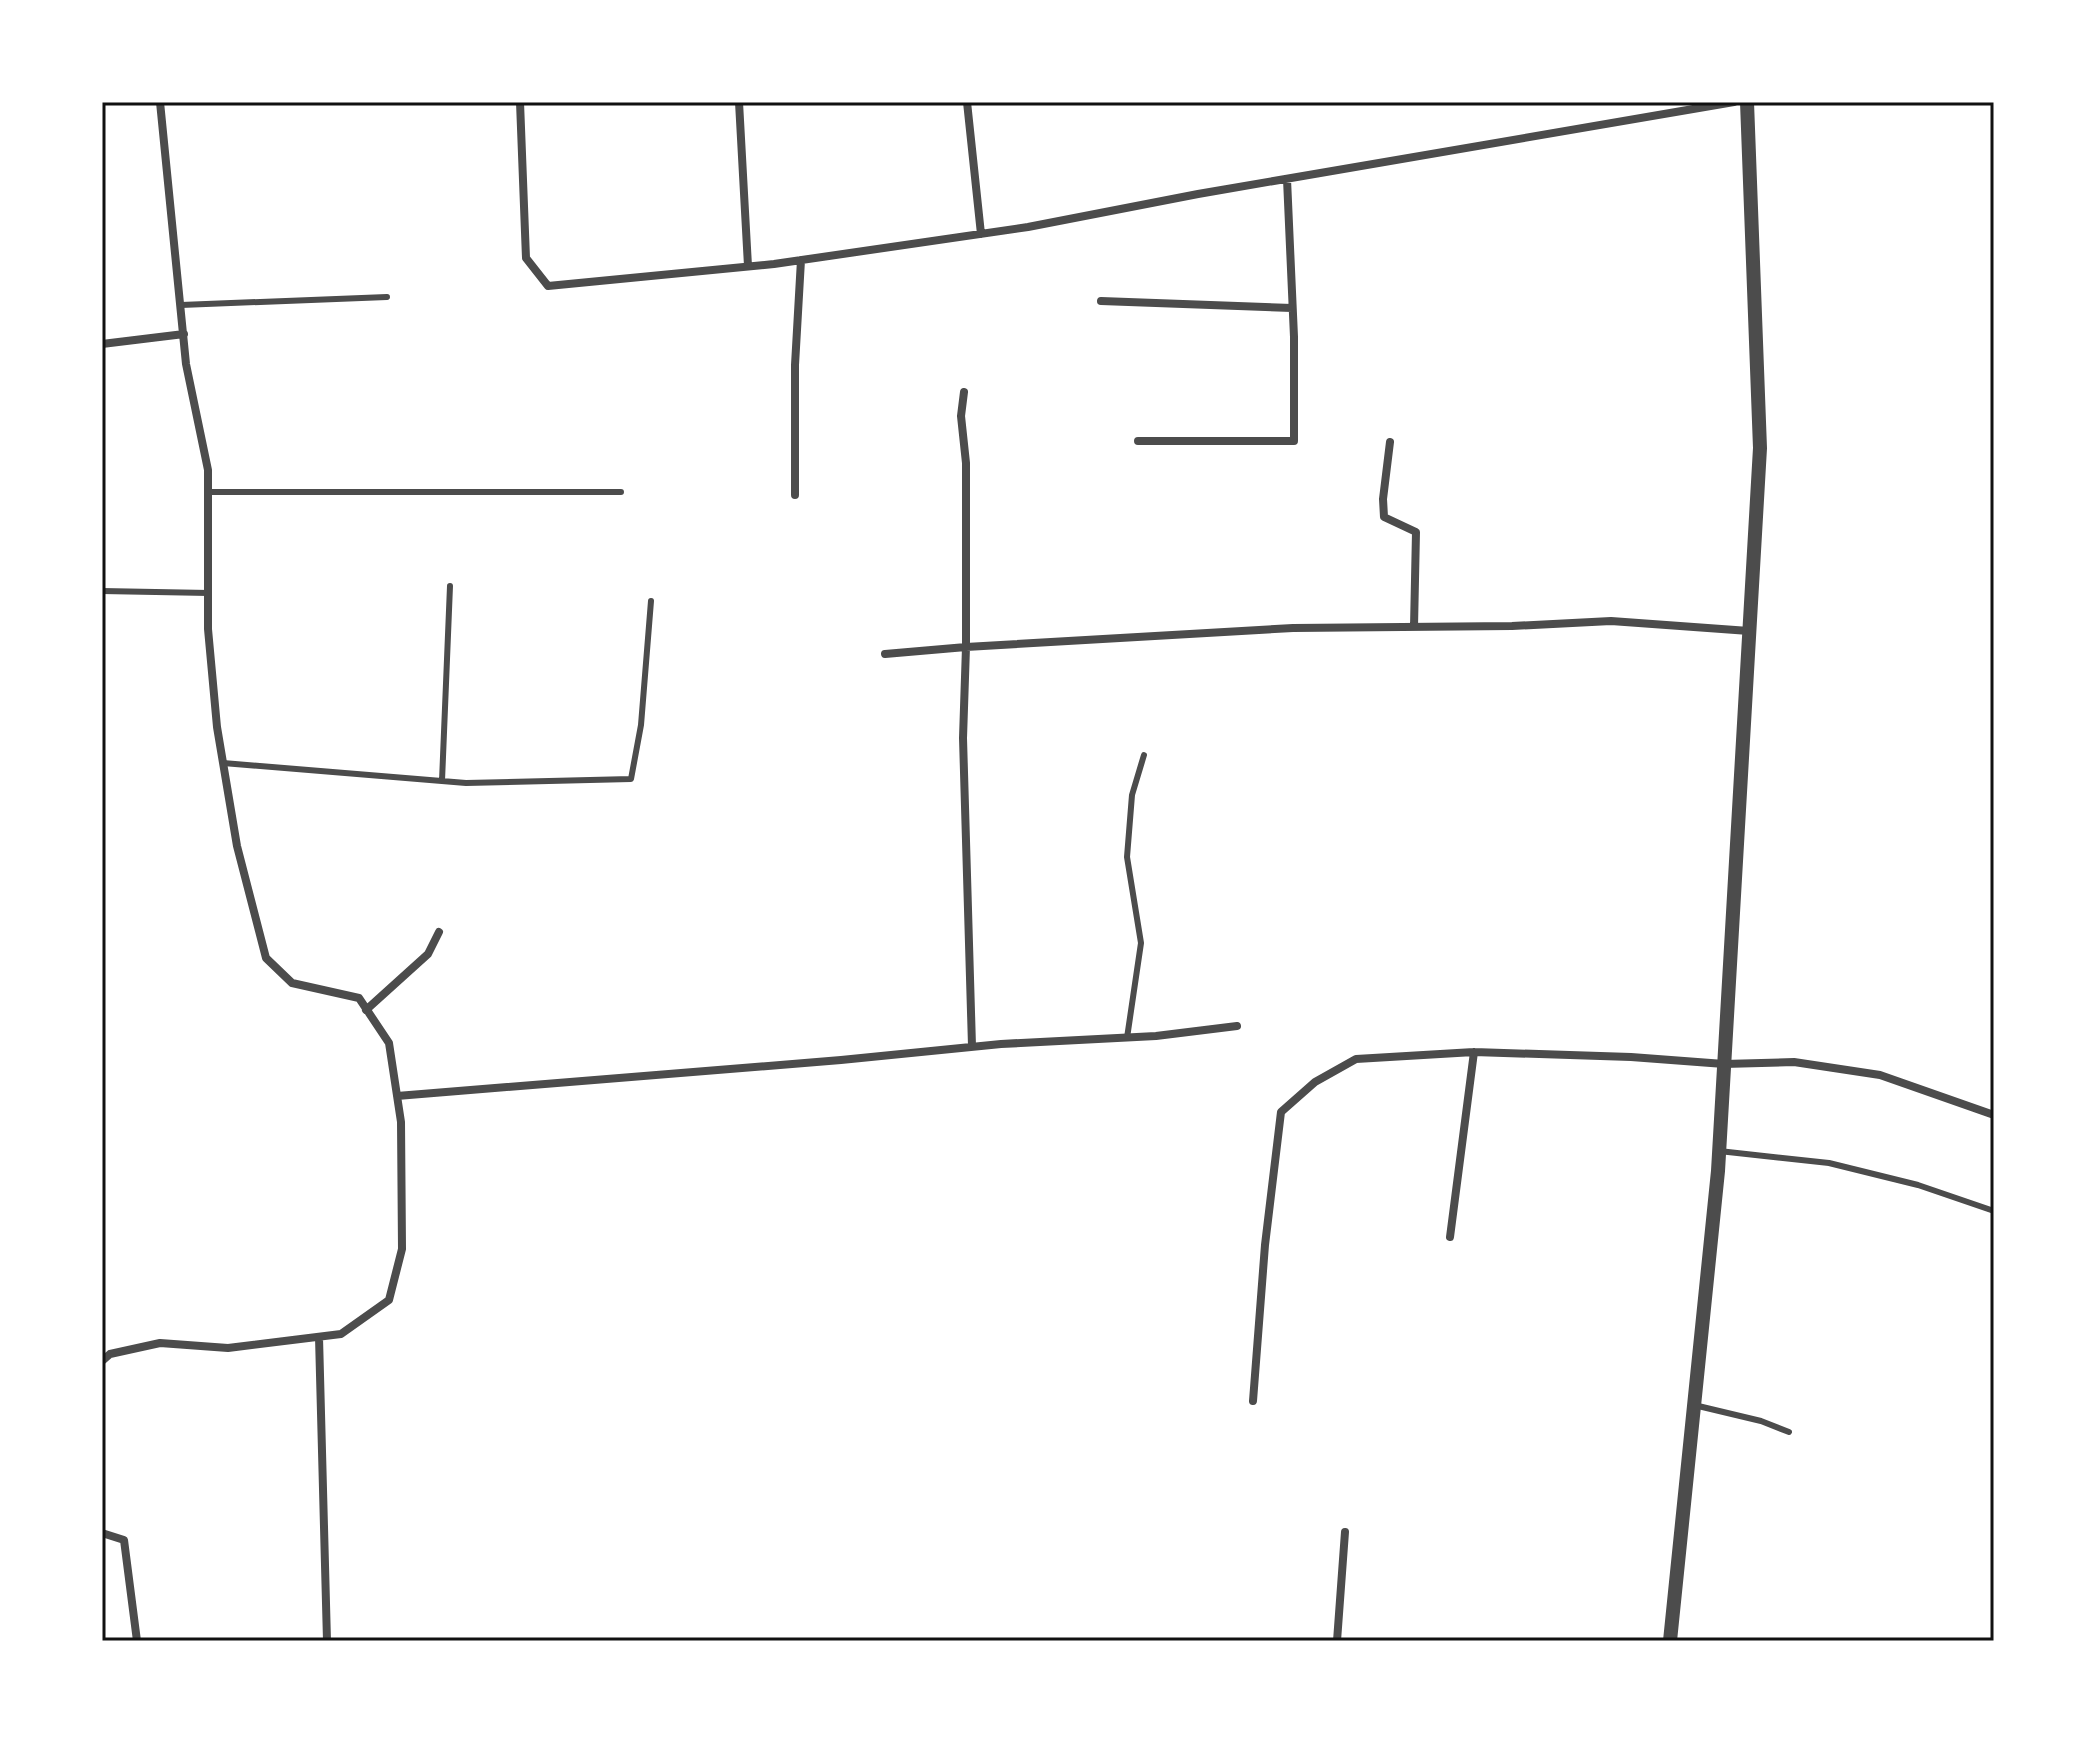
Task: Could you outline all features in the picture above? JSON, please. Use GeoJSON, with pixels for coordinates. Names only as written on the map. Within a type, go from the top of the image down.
{"type":"FeatureCollection","features":[{"type":"Feature","properties":{"kind":"street"},"geometry":{"type":"LineString","coordinates":[[102,1361],[110,1354],[160,1343],[228,1348],[341,1334],[389,1300],[402,1249],[401,1122],[389,1043],[359,998],[292,983],[266,958],[237,846],[223,763],[208,629],[208,470],[186,364],[160,102]]}},
{"type":"Feature","properties":{"kind":"street"},"geometry":{"type":"LineString","coordinates":[[520,102],[526,258],[548,286],[801,260],[981,234],[1734,102]]}},
{"type":"Feature","properties":{"kind":"street"},"geometry":{"type":"LineString","coordinates":[[739,102],[748,266]]}},
{"type":"Feature","properties":{"kind":"street"},"geometry":{"type":"LineString","coordinates":[[967,102],[981,234]]}},
{"type":"Feature","properties":{"kind":"street"},"geometry":{"type":"LineString","coordinates":[[1670,1641],[1719,1151],[1760,448],[1747,102]]}},
{"type":"Feature","properties":{"kind":"street"},"geometry":{"type":"LineString","coordinates":[[1138,441],[1294,441],[1287,179]]}},
{"type":"Feature","properties":{"kind":"street"},"geometry":{"type":"LineString","coordinates":[[795,495],[795,365],[801,260]]}},
{"type":"Feature","properties":{"kind":"street"},"geometry":{"type":"LineString","coordinates":[[1101,301],[1292,308]]}},
{"type":"Feature","properties":{"kind":"street"},"geometry":{"type":"LineString","coordinates":[[102,344],[184,334]]}},
{"type":"Feature","properties":{"kind":"street"},"geometry":{"type":"LineString","coordinates":[[964,392],[961,416],[966,463],[963,738],[972,1046]]}},
{"type":"Feature","properties":{"kind":"street"},"geometry":{"type":"LineString","coordinates":[[1390,442],[1383,499],[1384,517],[1416,532],[1414,627]]}},
{"type":"Feature","properties":{"kind":"street"},"geometry":{"type":"LineString","coordinates":[[885,654],[1293,628],[1512,626],[1611,621],[1749,631]]}},
{"type":"Feature","properties":{"kind":"street"},"geometry":{"type":"LineString","coordinates":[[366,1010],[428,954],[439,932]]}},
{"type":"Feature","properties":{"kind":"street"},"geometry":{"type":"LineString","coordinates":[[397,1096],[825,1062],[972,1046],[1127,1038],[1237,1026]]}},
{"type":"Feature","properties":{"kind":"street"},"geometry":{"type":"LineString","coordinates":[[1450,1237],[1474,1052]]}},
{"type":"Feature","properties":{"kind":"street"},"geometry":{"type":"LineString","coordinates":[[1253,1401],[1265,1245],[1281,1112],[1315,1082],[1356,1059],[1474,1052],[1724,1064],[1794,1062],[1880,1075],[1994,1115]]}},
{"type":"Feature","properties":{"kind":"street"},"geometry":{"type":"LineString","coordinates":[[319,1337],[327,1641]]}},
{"type":"Feature","properties":{"kind":"street"},"geometry":{"type":"LineString","coordinates":[[1337,1641],[1345,1532]]}},
{"type":"Feature","properties":{"kind":"street"},"geometry":{"type":"LineString","coordinates":[[102,1533],[124,1540],[137,1641]]}},
{"type":"Feature","properties":{"kind":"lane"},"geometry":{"type":"LineString","coordinates":[[181,305],[387,297]]}},
{"type":"Feature","properties":{"kind":"lane"},"geometry":{"type":"LineString","coordinates":[[208,492],[621,492]]}},
{"type":"Feature","properties":{"kind":"lane"},"geometry":{"type":"LineString","coordinates":[[442,781],[450,586]]}},
{"type":"Feature","properties":{"kind":"lane"},"geometry":{"type":"LineString","coordinates":[[102,591],[209,593]]}},
{"type":"Feature","properties":{"kind":"lane"},"geometry":{"type":"LineString","coordinates":[[223,763],[442,781],[631,779],[641,725],[651,601]]}},
{"type":"Feature","properties":{"kind":"lane"},"geometry":{"type":"LineString","coordinates":[[1127,1038],[1141,943],[1127,857],[1132,795],[1144,755]]}},
{"type":"Feature","properties":{"kind":"lane"},"geometry":{"type":"LineString","coordinates":[[1719,1151],[1829,1163],[1907,1182],[1994,1211]]}},
{"type":"Feature","properties":{"kind":"lane"},"geometry":{"type":"LineString","coordinates":[[1694,1405],[1761,1421],[1789,1432]]}}]}
